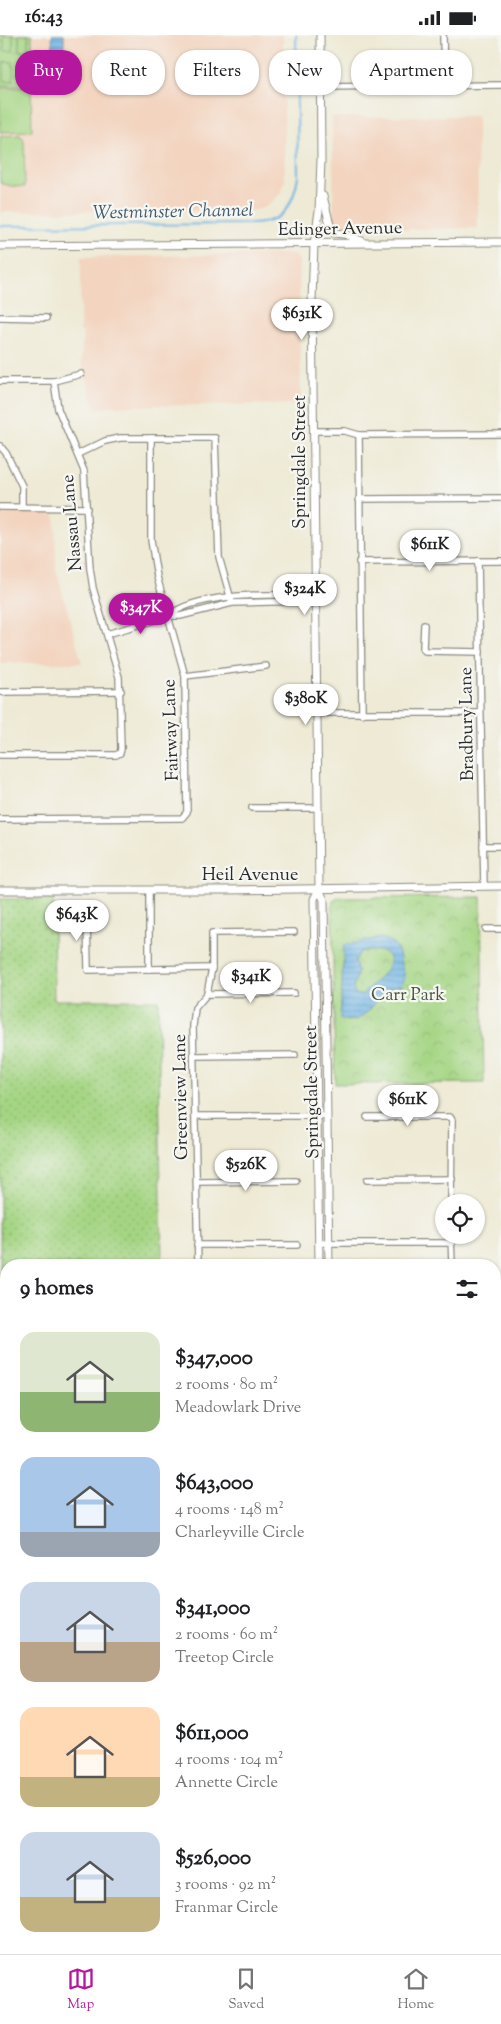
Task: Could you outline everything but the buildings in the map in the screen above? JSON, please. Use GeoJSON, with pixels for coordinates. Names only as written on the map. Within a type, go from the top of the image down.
{"type":"FeatureCollection","features":[{"type":"Feature","properties":{"kind":"main road","name":"Springdale Street"},"geometry":{"type":"LineString","coordinates":[[320,35],[320,50]]}},
{"type":"Feature","properties":{"kind":"main road","name":"Springdale Street"},"geometry":{"type":"LineString","coordinates":[[320,95],[320,187],[314,244],[312,301],[319,889],[324,899],[329,1259]]}},
{"type":"Feature","properties":{"kind":"main road"},"geometry":{"type":"LineString","coordinates":[[320,187],[331,229],[334,233],[344,234],[367,243]]}},
{"type":"Feature","properties":{"kind":"main road","name":"Edinger Avenue"},"geometry":{"type":"LineString","coordinates":[[0,246],[501,242]]}},
{"type":"Feature","properties":{"kind":"main road","name":"Heil Avenue"},"geometry":{"type":"LineString","coordinates":[[0,890],[319,889],[501,886]]}},
{"type":"Feature","properties":{"kind":"main road","name":"Springdale Street"},"geometry":{"type":"LineString","coordinates":[[319,889],[314,899],[319,1259]]}},
{"type":"Feature","properties":{"kind":"street"},"geometry":{"type":"LineString","coordinates":[[443,35],[443,50]]}},
{"type":"Feature","properties":{"kind":"street"},"geometry":{"type":"LineString","coordinates":[[472,85],[501,85]]}},
{"type":"Feature","properties":{"kind":"street"},"geometry":{"type":"LineString","coordinates":[[0,317],[46,318]]}},
{"type":"Feature","properties":{"kind":"street"},"geometry":{"type":"LineString","coordinates":[[0,381],[54,381],[81,374]]}},
{"type":"Feature","properties":{"kind":"street","name":"Nassau Lane"},"geometry":{"type":"LineString","coordinates":[[0,755],[116,755],[120,753],[121,749],[121,691],[119,677],[90,574],[87,543],[86,483],[78,454],[58,409],[54,381]]}},
{"type":"Feature","properties":{"kind":"street"},"geometry":{"type":"LineString","coordinates":[[314,431],[345,431],[359,435],[501,434]]}},
{"type":"Feature","properties":{"kind":"street"},"geometry":{"type":"LineString","coordinates":[[359,435],[362,714]]}},
{"type":"Feature","properties":{"kind":"street"},"geometry":{"type":"LineString","coordinates":[[78,454],[105,441],[120,438],[215,438],[219,557],[232,600]]}},
{"type":"Feature","properties":{"kind":"street","name":"Fairway Lane"},"geometry":{"type":"LineString","coordinates":[[0,819],[182,818],[186,816],[185,676],[157,577],[151,540],[151,438]]}},
{"type":"Feature","properties":{"kind":"street"},"geometry":{"type":"LineString","coordinates":[[0,446],[16,471],[22,486],[22,507]]}},
{"type":"Feature","properties":{"kind":"street"},"geometry":{"type":"LineString","coordinates":[[359,499],[501,498]]}},
{"type":"Feature","properties":{"kind":"street"},"geometry":{"type":"LineString","coordinates":[[0,507],[87,508]]}},
{"type":"Feature","properties":{"kind":"street","name":"Bradbury Lane"},"geometry":{"type":"LineString","coordinates":[[478,561],[484,886]]}},
{"type":"Feature","properties":{"kind":"street"},"geometry":{"type":"LineString","coordinates":[[359,562],[501,561]]}},
{"type":"Feature","properties":{"kind":"street"},"geometry":{"type":"LineString","coordinates":[[107,634],[169,616],[180,616],[232,600],[316,598]]}},
{"type":"Feature","properties":{"kind":"street"},"geometry":{"type":"LineString","coordinates":[[424,625],[423,648],[425,651],[480,652]]}},
{"type":"Feature","properties":{"kind":"street"},"geometry":{"type":"LineString","coordinates":[[185,676],[266,667]]}},
{"type":"Feature","properties":{"kind":"street"},"geometry":{"type":"LineString","coordinates":[[0,692],[121,691]]}},
{"type":"Feature","properties":{"kind":"street"},"geometry":{"type":"LineString","coordinates":[[317,713],[480,713]]}},
{"type":"Feature","properties":{"kind":"street"},"geometry":{"type":"LineString","coordinates":[[252,808],[318,808]]}},
{"type":"Feature","properties":{"kind":"street"},"geometry":{"type":"LineString","coordinates":[[483,846],[501,846]]}},
{"type":"Feature","properties":{"kind":"street"},"geometry":{"type":"LineString","coordinates":[[148,890],[149,969]]}},
{"type":"Feature","properties":{"kind":"street"},"geometry":{"type":"LineString","coordinates":[[87,915],[88,970],[212,968]]}},
{"type":"Feature","properties":{"kind":"street"},"geometry":{"type":"LineString","coordinates":[[486,929],[501,929]]}},
{"type":"Feature","properties":{"kind":"street","name":"Greenview Lane"},"geometry":{"type":"LineString","coordinates":[[198,1259],[193,1026],[195,1008],[208,994],[212,968],[212,933],[294,932]]}},
{"type":"Feature","properties":{"kind":"street"},"geometry":{"type":"LineString","coordinates":[[208,994],[294,993]]}},
{"type":"Feature","properties":{"kind":"street"},"geometry":{"type":"LineString","coordinates":[[194,1056],[295,1055]]}},
{"type":"Feature","properties":{"kind":"street"},"geometry":{"type":"LineString","coordinates":[[195,1116],[326,1116]]}},
{"type":"Feature","properties":{"kind":"street"},"geometry":{"type":"LineString","coordinates":[[367,1117],[450,1117],[452,1120],[451,1194]]}},
{"type":"Feature","properties":{"kind":"street"},"geometry":{"type":"LineString","coordinates":[[367,1180],[452,1179]]}},
{"type":"Feature","properties":{"kind":"street"},"geometry":{"type":"LineString","coordinates":[[197,1182],[296,1181]]}},
{"type":"Feature","properties":{"kind":"street"},"geometry":{"type":"LineString","coordinates":[[319,1243],[435,1243]]}},
{"type":"Feature","properties":{"kind":"street"},"geometry":{"type":"LineString","coordinates":[[452,1244],[452,1259]]}},
{"type":"Feature","properties":{"kind":"street"},"geometry":{"type":"LineString","coordinates":[[197,1245],[297,1245]]}},
{"type":"Feature","properties":{"kind":"street"},"geometry":{"type":"LineString","coordinates":[[501,1679],[501,1699]]}},
{"type":"Feature","properties":{"kind":"shaded area"},"geometry":{"type":"Polygon","coordinates":[[[0,35],[283,35],[283,50],[269,50],[269,95],[284,95],[285,180],[280,194],[267,206],[257,210],[0,212],[0,35]]]}},
{"type":"Feature","properties":{"kind":"shaded area"},"geometry":{"type":"Polygon","coordinates":[[[477,116],[478,228],[342,230],[336,227],[334,221],[332,117],[477,116]]]}},
{"type":"Feature","properties":{"kind":"shaded area"},"geometry":{"type":"Polygon","coordinates":[[[291,254],[296,256],[299,261],[301,404],[113,406],[96,410],[81,363],[83,332],[80,332],[81,257],[291,254]]]}},
{"type":"Feature","properties":{"kind":"shaded area"},"geometry":{"type":"Polygon","coordinates":[[[0,513],[55,513],[56,569],[82,663],[0,663],[0,513]]]}},
{"type":"Feature","properties":{"kind":"green space"},"geometry":{"type":"Polygon","coordinates":[[[0,35],[32,35],[32,50],[15,50],[15,86],[0,86],[0,35]]]}},
{"type":"Feature","properties":{"kind":"green space"},"geometry":{"type":"Polygon","coordinates":[[[4,35],[13,35],[13,51],[4,51],[4,35]]]}},
{"type":"Feature","properties":{"kind":"green space"},"geometry":{"type":"Polygon","coordinates":[[[19,35],[28,35],[28,50],[19,50],[19,35]]]}},
{"type":"Feature","properties":{"kind":"green space"},"geometry":{"type":"Polygon","coordinates":[[[4,62],[13,62],[13,81],[4,81],[4,62]]]}},
{"type":"Feature","properties":{"kind":"green space"},"geometry":{"type":"Polygon","coordinates":[[[0,88],[15,88],[15,95],[31,95],[32,131],[0,132],[0,88]]]}},
{"type":"Feature","properties":{"kind":"green space"},"geometry":{"type":"Polygon","coordinates":[[[20,135],[24,140],[25,187],[0,183],[0,136],[20,135]]]}},
{"type":"Feature","properties":{"kind":"green space","name":"Carr Park"},"geometry":{"type":"Polygon","coordinates":[[[481,897],[484,1083],[335,1084],[333,901],[338,898],[481,897]]]}},
{"type":"Feature","properties":{"kind":"green space"},"geometry":{"type":"Polygon","coordinates":[[[0,899],[53,899],[54,1000],[158,1000],[162,1259],[0,1259],[0,899]]]}},
{"type":"Feature","properties":{"kind":"water"},"geometry":{"type":"Polygon","coordinates":[[[52,35],[64,35],[64,50],[53,50],[52,35]]]}},
{"type":"Feature","properties":{"kind":"water"},"geometry":{"type":"Polygon","coordinates":[[[379,938],[389,941],[395,946],[399,954],[405,975],[400,986],[391,988],[384,993],[366,1014],[359,1019],[350,1021],[340,1019],[344,945],[379,938]],[[381,951],[360,952],[355,961],[358,972],[353,988],[355,994],[362,995],[381,977],[390,963],[387,955],[381,951]]]}},
{"type":"Feature","properties":{"kind":"waterway","name":"Westminster Channel"},"geometry":{"type":"LineString","coordinates":[[0,226],[253,224],[273,220],[286,210],[290,203],[294,195],[298,176],[296,35]]}}]}
